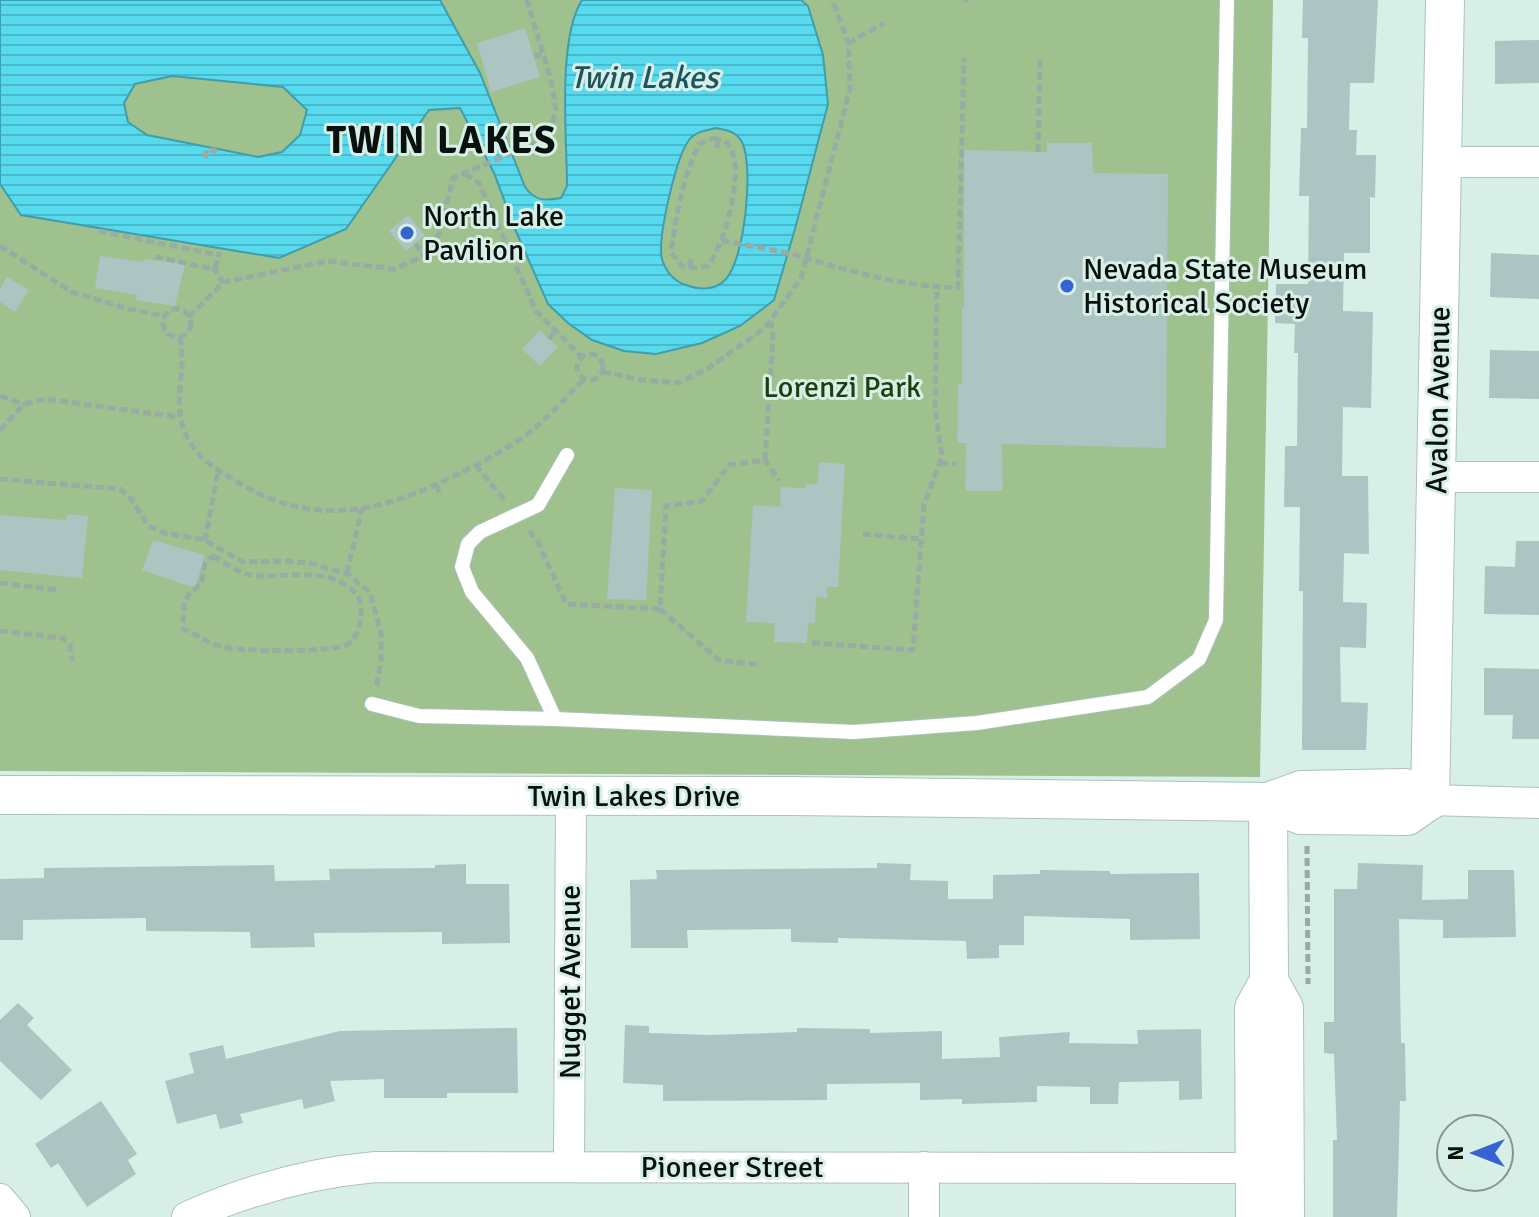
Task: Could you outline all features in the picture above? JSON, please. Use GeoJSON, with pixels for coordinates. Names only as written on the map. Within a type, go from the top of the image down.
{"type":"FeatureCollection","features":[{"type":"Feature","properties":{"kind":"street","name":"Avalon Avenue"},"geometry":{"type":"LineString","coordinates":[[1430,800],[1445,0]]}},
{"type":"Feature","properties":{"kind":"street"},"geometry":{"type":"LineString","coordinates":[[1442,162],[1539,162]]}},
{"type":"Feature","properties":{"kind":"street"},"geometry":{"type":"LineString","coordinates":[[1436,477],[1539,477]]}},
{"type":"Feature","properties":{"kind":"street","name":"Twin Lakes Drive"},"geometry":{"type":"LineString","coordinates":[[0,795],[820,796],[1268,802],[1301,790],[1405,788],[1430,800],[1539,803]]}},
{"type":"Feature","properties":{"kind":"street","name":"Nugget Avenue"},"geometry":{"type":"LineString","coordinates":[[569,1167],[571,796]]}},
{"type":"Feature","properties":{"kind":"street"},"geometry":{"type":"LineString","coordinates":[[1268,802],[1269,981],[1254,1008],[1270,1168],[1285,1217]]}},
{"type":"Feature","properties":{"kind":"street","name":"Pioneer Street"},"geometry":{"type":"LineString","coordinates":[[200,1214],[266,1188],[328,1171],[375,1167],[1270,1168]]}},
{"type":"Feature","properties":{"kind":"street"},"geometry":{"type":"LineString","coordinates":[[924,1167],[924,1217]]}},
{"type":"Feature","properties":{"kind":"street"},"geometry":{"type":"LineString","coordinates":[[1255,1217],[1270,1168]]}},
{"type":"Feature","properties":{"kind":"street"},"geometry":{"type":"LineString","coordinates":[[0,1199],[15,1217]]}},
{"type":"Feature","properties":{"kind":"lane"},"geometry":{"type":"LineString","coordinates":[[372,704],[419,716],[854,732],[977,723],[1148,697],[1199,659],[1216,620],[1227,0]]}},
{"type":"Feature","properties":{"kind":"lane"},"geometry":{"type":"LineString","coordinates":[[555,719],[527,658],[472,592],[462,567],[468,544],[480,532],[538,505],[567,455]]}},
{"type":"Feature","properties":{"kind":"path"},"geometry":{"type":"LineString","coordinates":[[189,317],[178,309],[169,311],[162,323],[165,331],[173,337],[180,337],[189,330],[189,317],[223,283],[328,261],[394,269],[424,254],[439,234],[453,178],[540,141],[551,127],[556,111],[527,0]]}},
{"type":"Feature","properties":{"kind":"path"},"geometry":{"type":"LineString","coordinates":[[603,372],[678,383],[707,369],[765,328],[801,278],[850,89],[848,43],[836,8],[830,0]]}},
{"type":"Feature","properties":{"kind":"path"},"geometry":{"type":"LineString","coordinates":[[848,43],[884,23]]}},
{"type":"Feature","properties":{"kind":"path"},"geometry":{"type":"LineString","coordinates":[[534,56],[543,54]]}},
{"type":"Feature","properties":{"kind":"path"},"geometry":{"type":"LineString","coordinates":[[722,240],[793,255],[868,277],[958,288],[964,58]]}},
{"type":"Feature","properties":{"kind":"path"},"geometry":{"type":"LineString","coordinates":[[1038,152],[1040,60]]}},
{"type":"Feature","properties":{"kind":"path"},"geometry":{"type":"LineString","coordinates":[[713,138],[728,143],[735,158],[722,240],[707,266],[682,266],[671,252],[674,227],[692,158],[699,144],[713,138]]}},
{"type":"Feature","properties":{"kind":"path"},"geometry":{"type":"LineString","coordinates":[[717,148],[718,140]]}},
{"type":"Feature","properties":{"kind":"path"},"geometry":{"type":"LineString","coordinates":[[205,158],[207,149],[215,151],[217,145]]}},
{"type":"Feature","properties":{"kind":"path"},"geometry":{"type":"LineString","coordinates":[[464,173],[479,183],[536,311],[581,356]]}},
{"type":"Feature","properties":{"kind":"path"},"geometry":{"type":"LineString","coordinates":[[99,231],[219,253],[216,266],[207,268],[158,257],[158,260]]}},
{"type":"Feature","properties":{"kind":"path"},"geometry":{"type":"LineString","coordinates":[[415,244],[424,254]]}},
{"type":"Feature","properties":{"kind":"path"},"geometry":{"type":"LineString","coordinates":[[0,246],[72,292],[165,316]]}},
{"type":"Feature","properties":{"kind":"path"},"geometry":{"type":"LineString","coordinates":[[690,267],[691,258]]}},
{"type":"Feature","properties":{"kind":"path"},"geometry":{"type":"LineString","coordinates":[[213,267],[223,283]]}},
{"type":"Feature","properties":{"kind":"path"},"geometry":{"type":"LineString","coordinates":[[812,643],[913,650],[924,504],[942,457],[935,409],[937,287]]}},
{"type":"Feature","properties":{"kind":"path"},"geometry":{"type":"LineString","coordinates":[[771,320],[773,339],[765,460],[779,481]]}},
{"type":"Feature","properties":{"kind":"path"},"geometry":{"type":"LineString","coordinates":[[549,339],[556,330]]}},
{"type":"Feature","properties":{"kind":"path"},"geometry":{"type":"LineString","coordinates":[[180,337],[184,355],[178,386],[179,417],[191,446],[218,470],[262,496],[305,509],[362,508],[409,498],[490,458],[533,430],[584,379]]}},
{"type":"Feature","properties":{"kind":"path"},"geometry":{"type":"LineString","coordinates":[[581,356],[590,353],[598,356],[603,363],[603,372]]}},
{"type":"Feature","properties":{"kind":"path"},"geometry":{"type":"LineString","coordinates":[[581,356],[577,369],[584,379],[593,380],[603,372]]}},
{"type":"Feature","properties":{"kind":"path"},"geometry":{"type":"LineString","coordinates":[[0,396],[24,404],[45,399],[179,417]]}},
{"type":"Feature","properties":{"kind":"path"},"geometry":{"type":"LineString","coordinates":[[0,430],[24,404]]}},
{"type":"Feature","properties":{"kind":"path"},"geometry":{"type":"LineString","coordinates":[[660,609],[666,506],[702,501],[729,465],[765,460]]}},
{"type":"Feature","properties":{"kind":"path"},"geometry":{"type":"LineString","coordinates":[[940,463],[956,464]]}},
{"type":"Feature","properties":{"kind":"path"},"geometry":{"type":"LineString","coordinates":[[205,541],[218,470]]}},
{"type":"Feature","properties":{"kind":"path"},"geometry":{"type":"LineString","coordinates":[[0,479],[120,489],[129,496],[149,526],[164,533],[205,541],[243,562],[309,563],[347,574],[370,592],[381,633],[381,663],[372,704]]}},
{"type":"Feature","properties":{"kind":"path"},"geometry":{"type":"LineString","coordinates":[[436,485],[440,494]]}},
{"type":"Feature","properties":{"kind":"path"},"geometry":{"type":"LineString","coordinates":[[347,574],[362,508]]}},
{"type":"Feature","properties":{"kind":"path"},"geometry":{"type":"LineString","coordinates":[[863,534],[922,539]]}},
{"type":"Feature","properties":{"kind":"path"},"geometry":{"type":"LineString","coordinates":[[213,556],[230,567],[257,576],[307,574],[340,581],[357,595],[362,614],[358,631],[348,645],[326,650],[224,648],[183,629],[184,603],[201,584],[205,563],[213,556]]}},
{"type":"Feature","properties":{"kind":"path"},"geometry":{"type":"LineString","coordinates":[[307,574],[309,563]]}},
{"type":"Feature","properties":{"kind":"path"},"geometry":{"type":"LineString","coordinates":[[0,583],[58,590]]}},
{"type":"Feature","properties":{"kind":"path"},"geometry":{"type":"LineString","coordinates":[[566,604],[660,609],[719,660],[760,665]]}},
{"type":"Feature","properties":{"kind":"path"},"geometry":{"type":"LineString","coordinates":[[0,631],[63,638],[70,645],[72,661]]}},
{"type":"Feature","properties":{"kind":"green space","name":"Lorenzi Park"},"geometry":{"type":"Polygon","coordinates":[[[0,0],[1273,0],[1260,777],[0,771],[0,0]]]}},
{"type":"Feature","properties":{"kind":"water","name":"Twin Lakes"},"geometry":{"type":"Polygon","coordinates":[[[0,0],[440,0],[480,73],[525,187],[532,195],[545,200],[561,198],[567,186],[566,64],[574,18],[582,0],[801,0],[808,6],[823,55],[828,104],[774,300],[740,326],[702,343],[656,354],[624,351],[592,340],[548,304],[494,173],[460,108],[429,110],[346,229],[279,258],[21,215],[0,184],[0,0]],[[172,76],[135,84],[124,103],[128,122],[147,135],[258,157],[282,152],[300,135],[307,110],[283,87],[172,76]],[[716,128],[694,135],[684,149],[673,180],[662,234],[662,259],[668,272],[691,287],[712,287],[726,279],[733,268],[743,233],[746,154],[740,138],[716,128]]]}},
{"type":"Feature","properties":{"kind":"building"},"geometry":{"type":"Polygon","coordinates":[[[1303,0],[1378,0],[1374,83],[1350,83],[1349,130],[1357,130],[1356,155],[1376,155],[1375,198],[1370,197],[1370,253],[1344,253],[1343,311],[1373,312],[1371,408],[1343,407],[1342,476],[1368,476],[1369,554],[1344,553],[1343,602],[1367,603],[1366,648],[1340,647],[1341,702],[1368,703],[1366,750],[1302,750],[1300,507],[1284,507],[1285,446],[1297,446],[1298,353],[1294,353],[1295,324],[1275,323],[1276,284],[1308,284],[1309,196],[1299,196],[1301,128],[1307,128],[1308,38],[1302,38],[1303,0]]]}},
{"type":"Feature","properties":{"kind":"building"},"geometry":{"type":"Polygon","coordinates":[[[525,28],[540,77],[491,92],[477,43],[525,28]]]}},
{"type":"Feature","properties":{"kind":"building"},"geometry":{"type":"Polygon","coordinates":[[[1539,40],[1539,83],[1495,84],[1495,41],[1539,40]]]}},
{"type":"Feature","properties":{"kind":"building","name":"Nevada State Museum Historical Society"},"geometry":{"type":"Polygon","coordinates":[[[1047,143],[1092,143],[1093,173],[1168,174],[1166,448],[1002,444],[1003,491],[965,491],[966,443],[957,443],[964,308],[964,150],[1047,152],[1047,143]]]}},
{"type":"Feature","properties":{"kind":"building","name":"North Lake Pavilion"},"geometry":{"type":"Polygon","coordinates":[[[408,215],[425,235],[406,251],[389,231],[408,215]]]}},
{"type":"Feature","properties":{"kind":"building"},"geometry":{"type":"Polygon","coordinates":[[[1491,253],[1539,255],[1539,299],[1490,297],[1491,253]]]}},
{"type":"Feature","properties":{"kind":"building"},"geometry":{"type":"Polygon","coordinates":[[[100,256],[185,264],[175,306],[136,300],[137,295],[95,288],[100,256]]]}},
{"type":"Feature","properties":{"kind":"building"},"geometry":{"type":"Polygon","coordinates":[[[7,277],[29,290],[15,312],[0,302],[0,289],[7,277]]]}},
{"type":"Feature","properties":{"kind":"building"},"geometry":{"type":"Polygon","coordinates":[[[540,330],[558,347],[540,366],[522,349],[540,330]]]}},
{"type":"Feature","properties":{"kind":"building"},"geometry":{"type":"Polygon","coordinates":[[[1490,350],[1539,351],[1539,399],[1489,398],[1490,350]]]}},
{"type":"Feature","properties":{"kind":"building"},"geometry":{"type":"Polygon","coordinates":[[[819,462],[845,464],[838,587],[827,587],[827,598],[816,597],[815,624],[808,623],[807,643],[774,642],[775,623],[746,622],[753,505],[780,507],[781,487],[805,488],[805,484],[818,484],[819,462]]]}},
{"type":"Feature","properties":{"kind":"building"},"geometry":{"type":"Polygon","coordinates":[[[615,488],[652,490],[646,600],[607,599],[615,488]]]}},
{"type":"Feature","properties":{"kind":"building"},"geometry":{"type":"Polygon","coordinates":[[[67,514],[88,516],[82,578],[0,570],[0,515],[66,520],[67,514]]]}},
{"type":"Feature","properties":{"kind":"building"},"geometry":{"type":"Polygon","coordinates":[[[153,540],[205,555],[195,588],[142,570],[153,540]]]}},
{"type":"Feature","properties":{"kind":"building"},"geometry":{"type":"Polygon","coordinates":[[[1516,541],[1539,541],[1539,615],[1484,614],[1485,566],[1515,567],[1516,541]]]}},
{"type":"Feature","properties":{"kind":"building"},"geometry":{"type":"Polygon","coordinates":[[[1484,668],[1539,669],[1539,739],[1512,739],[1513,715],[1484,715],[1484,668]]]}},
{"type":"Feature","properties":{"kind":"building"},"geometry":{"type":"Polygon","coordinates":[[[877,863],[911,864],[910,880],[948,881],[948,899],[993,899],[993,875],[1040,874],[1040,870],[1110,871],[1110,874],[1199,873],[1200,939],[1130,940],[1130,919],[1024,916],[1024,945],[999,945],[999,958],[967,959],[966,941],[838,938],[838,943],[791,942],[791,929],[687,930],[688,948],[631,948],[630,880],[657,879],[656,870],[877,868],[877,863]]]}},
{"type":"Feature","properties":{"kind":"building"},"geometry":{"type":"Polygon","coordinates":[[[1358,863],[1423,865],[1422,900],[1468,899],[1468,870],[1514,870],[1516,937],[1443,938],[1443,920],[1399,919],[1401,1043],[1405,1043],[1406,1101],[1400,1101],[1397,1217],[1333,1217],[1333,1140],[1337,1140],[1334,1054],[1324,1053],[1324,1022],[1334,1022],[1334,889],[1357,889],[1358,863]]]}},
{"type":"Feature","properties":{"kind":"building"},"geometry":{"type":"Polygon","coordinates":[[[466,864],[466,884],[509,884],[510,943],[442,944],[442,932],[314,933],[315,947],[251,948],[250,932],[146,931],[146,918],[23,920],[23,940],[0,940],[0,879],[44,878],[44,868],[274,865],[275,881],[330,880],[329,869],[435,868],[435,865],[466,864]]]}},
{"type":"Feature","properties":{"kind":"building"},"geometry":{"type":"Polygon","coordinates":[[[18,1003],[34,1018],[27,1025],[72,1070],[41,1100],[0,1061],[0,1020],[18,1003]]]}},
{"type":"Feature","properties":{"kind":"building"},"geometry":{"type":"Polygon","coordinates":[[[625,1025],[649,1026],[649,1033],[710,1035],[797,1032],[797,1028],[870,1029],[870,1033],[942,1031],[942,1059],[1000,1057],[999,1037],[1070,1032],[1069,1043],[1138,1044],[1137,1030],[1201,1029],[1202,1099],[1179,1100],[1179,1081],[1119,1082],[1118,1104],[1090,1104],[1090,1087],[1037,1086],[1037,1102],[962,1104],[962,1099],[920,1100],[920,1083],[827,1084],[827,1100],[663,1101],[663,1085],[623,1083],[625,1025]]]}},
{"type":"Feature","properties":{"kind":"building"},"geometry":{"type":"Polygon","coordinates":[[[517,1028],[518,1093],[447,1093],[447,1098],[384,1098],[384,1079],[330,1081],[335,1101],[304,1109],[302,1099],[240,1114],[243,1123],[220,1129],[216,1114],[177,1124],[165,1081],[194,1073],[189,1053],[223,1045],[226,1059],[340,1031],[517,1028]]]}},
{"type":"Feature","properties":{"kind":"building"},"geometry":{"type":"Polygon","coordinates":[[[101,1101],[137,1154],[128,1160],[136,1174],[87,1207],[58,1163],[51,1168],[35,1144],[101,1101]]]}},
{"type":"Feature","properties":{"kind":"place","name":"North Lake Pavilion"},"geometry":{"type":"Point","coordinates":[407,233]}},
{"type":"Feature","properties":{"kind":"place","name":"Nevada State Museum Historical Society"},"geometry":{"type":"Point","coordinates":[1067,286]}},
{"type":"Feature","properties":{"kind":"district","name":"TWIN LAKES"},"geometry":{"type":"Point","coordinates":[442,140]}}]}
